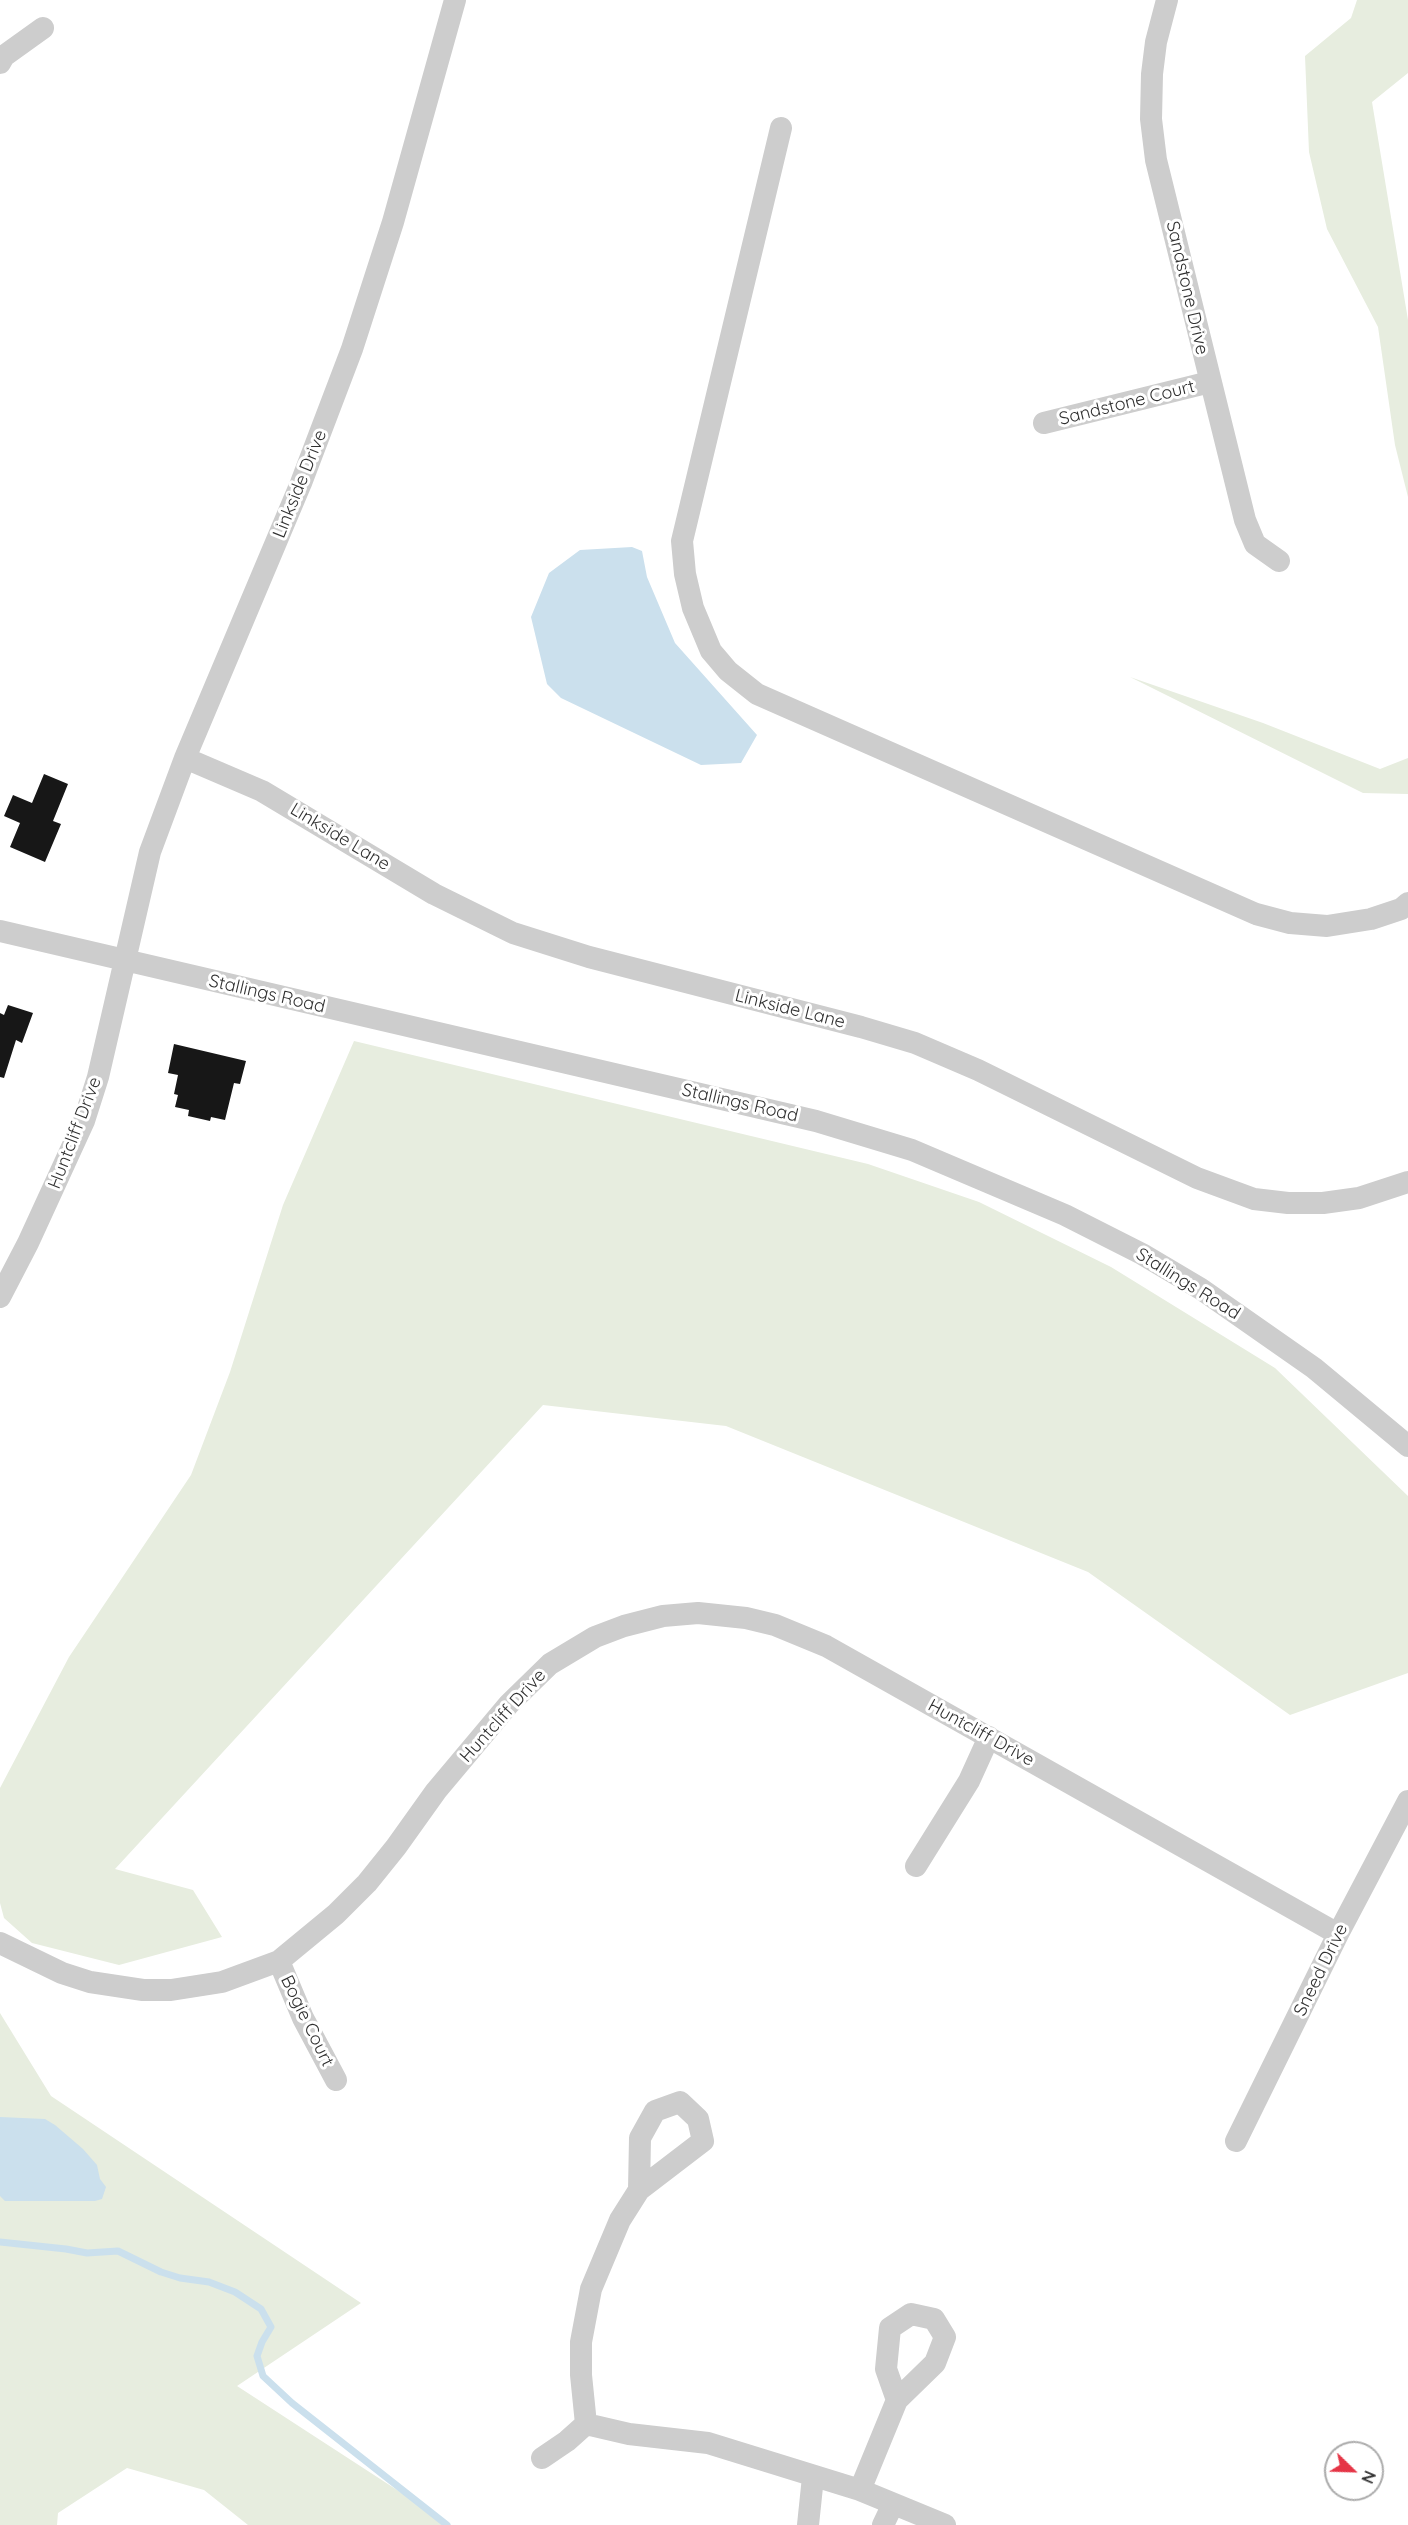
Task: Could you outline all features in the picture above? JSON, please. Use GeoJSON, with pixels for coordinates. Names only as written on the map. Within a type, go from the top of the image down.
{"type":"FeatureCollection","features":[{"type":"Feature","properties":{"kind":"street","name":"Linkside Drive"},"geometry":{"type":"LineString","coordinates":[[124,960],[150,852],[185,758],[301,483],[352,350],[393,222],[454,0]]}},
{"type":"Feature","properties":{"kind":"street","name":"Sandstone Drive"},"geometry":{"type":"LineString","coordinates":[[1167,0],[1156,42],[1152,74],[1153,141],[1245,520],[1255,544],[1279,561]]}},
{"type":"Feature","properties":{"kind":"street"},"geometry":{"type":"LineString","coordinates":[[0,63],[4,56],[43,28]]}},
{"type":"Feature","properties":{"kind":"street"},"geometry":{"type":"LineString","coordinates":[[781,128],[682,541],[685,574],[693,608],[711,651],[728,671],[757,694],[1256,914],[1290,923],[1327,926],[1371,919],[1401,909],[1408,903]]}},
{"type":"Feature","properties":{"kind":"street","name":"Sandstone Court"},"geometry":{"type":"LineString","coordinates":[[1044,423],[1210,382]]}},
{"type":"Feature","properties":{"kind":"street","name":"Linkside Lane"},"geometry":{"type":"LineString","coordinates":[[185,758],[262,791],[434,894],[513,933],[589,957],[915,1043],[978,1070],[1197,1178],[1254,1199],[1288,1203],[1323,1203],[1359,1198],[1408,1182]]}},
{"type":"Feature","properties":{"kind":"street","name":"Stallings Road"},"geometry":{"type":"LineString","coordinates":[[0,931],[816,1121],[912,1150],[1065,1215],[1142,1254],[1192,1283],[1314,1368],[1408,1446]]}},
{"type":"Feature","properties":{"kind":"street","name":"Huntcliff Drive"},"geometry":{"type":"LineString","coordinates":[[0,1297],[28,1243],[84,1121],[98,1077],[124,960]]}},
{"type":"Feature","properties":{"kind":"street","name":"Huntcliff Drive"},"geometry":{"type":"LineString","coordinates":[[0,1943],[62,1973],[90,1982],[143,1990],[171,1990],[222,1982],[279,1961],[336,1914],[367,1883],[436,1791],[526,1685],[570,1650],[624,1626],[663,1616],[698,1613],[746,1618],[775,1624],[826,1646],[1338,1934]]}},
{"type":"Feature","properties":{"kind":"street"},"geometry":{"type":"LineString","coordinates":[[916,1866],[969,1782],[989,1737]]}},
{"type":"Feature","properties":{"kind":"street","name":"Sneed Drive"},"geometry":{"type":"LineString","coordinates":[[1236,2141],[1338,1934],[1408,1801]]}},
{"type":"Feature","properties":{"kind":"street","name":"Bogie Court"},"geometry":{"type":"LineString","coordinates":[[279,1961],[303,2018],[336,2080]]}},
{"type":"Feature","properties":{"kind":"street"},"geometry":{"type":"LineString","coordinates":[[586,2424],[581,2375],[581,2342],[586,2304],[609,2243],[639,2190]]}},
{"type":"Feature","properties":{"kind":"street"},"geometry":{"type":"LineString","coordinates":[[860,2490],[897,2400]]}},
{"type":"Feature","properties":{"kind":"street"},"geometry":{"type":"LineString","coordinates":[[542,2458],[567,2441],[586,2424]]}},
{"type":"Feature","properties":{"kind":"street"},"geometry":{"type":"LineString","coordinates":[[586,2424],[629,2434],[708,2443],[860,2490],[945,2525]]}},
{"type":"Feature","properties":{"kind":"street"},"geometry":{"type":"LineString","coordinates":[[808,2525],[813,2477]]}},
{"type":"Feature","properties":{"kind":"street"},"geometry":{"type":"LineString","coordinates":[[883,2525],[893,2504]]}},
{"type":"Feature","properties":{"kind":"shaded area"},"geometry":{"type":"Polygon","coordinates":[[[1357,0],[1408,0],[1408,73],[1372,102],[1408,320],[1408,497],[1395,445],[1378,327],[1327,229],[1309,152],[1305,56],[1351,18],[1357,0]]]}},
{"type":"Feature","properties":{"kind":"shaded area"},"geometry":{"type":"Polygon","coordinates":[[[1130,677],[1263,723],[1380,769],[1408,758],[1408,794],[1363,793],[1130,677]]]}},
{"type":"Feature","properties":{"kind":"shaded area"},"geometry":{"type":"Polygon","coordinates":[[[354,1041],[868,1164],[979,1202],[1111,1267],[1275,1368],[1408,1496],[1408,1673],[1290,1715],[1088,1572],[726,1426],[543,1405],[115,1869],[193,1890],[222,1937],[119,1965],[32,1943],[4,1918],[0,1903],[0,1788],[69,1657],[191,1475],[230,1372],[283,1205],[354,1041]]]}},
{"type":"Feature","properties":{"kind":"shaded area"},"geometry":{"type":"Polygon","coordinates":[[[0,2013],[51,2096],[361,2303],[237,2386],[451,2525],[248,2525],[204,2490],[127,2468],[58,2513],[57,2525],[0,2525],[0,2013]]]}},
{"type":"Feature","properties":{"kind":"water"},"geometry":{"type":"Polygon","coordinates":[[[632,547],[642,551],[647,577],[675,643],[757,735],[741,763],[701,765],[561,698],[547,684],[531,617],[549,573],[580,550],[632,547]]]}},
{"type":"Feature","properties":{"kind":"water"},"geometry":{"type":"Polygon","coordinates":[[[0,2117],[45,2119],[55,2125],[83,2149],[97,2165],[100,2179],[106,2187],[102,2199],[95,2201],[5,2201],[0,2196],[0,2117]]]}},
{"type":"Feature","properties":{"kind":"building"},"geometry":{"type":"Polygon","coordinates":[[[44,774],[68,784],[53,821],[61,824],[45,862],[10,847],[20,823],[4,816],[13,795],[32,803],[44,774]]]}},
{"type":"Feature","properties":{"kind":"building"},"geometry":{"type":"Polygon","coordinates":[[[8,1005],[33,1013],[22,1043],[16,1040],[4,1078],[0,1077],[0,1013],[4,1015],[8,1005]]]}},
{"type":"Feature","properties":{"kind":"building"},"geometry":{"type":"Polygon","coordinates":[[[174,1044],[246,1061],[240,1084],[234,1083],[225,1120],[211,1117],[210,1121],[188,1116],[189,1110],[175,1107],[178,1095],[174,1094],[178,1075],[168,1073],[174,1044]]]}},
{"type":"Feature","properties":{"kind":"waterway"},"geometry":{"type":"LineString","coordinates":[[0,2242],[87,2253],[118,2251],[161,2272],[180,2278],[209,2282],[235,2292],[261,2309],[271,2327],[257,2356],[263,2376],[292,2403],[447,2525]]}}]}
